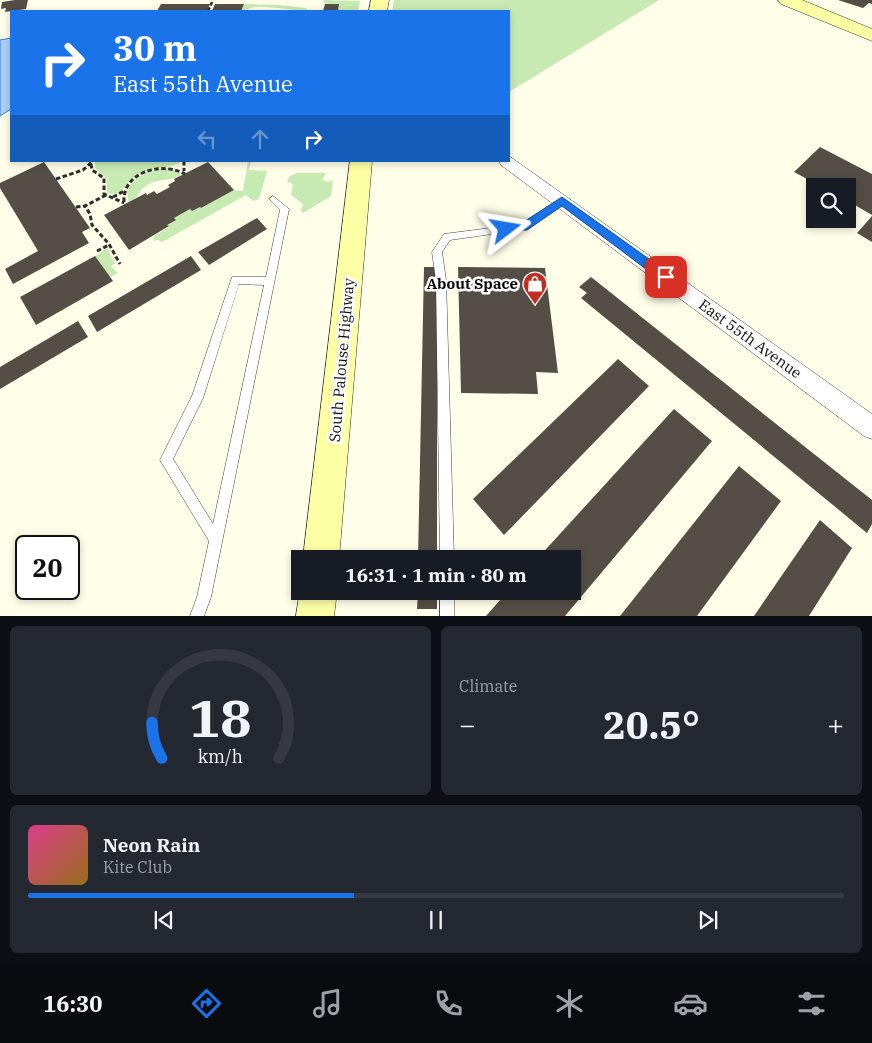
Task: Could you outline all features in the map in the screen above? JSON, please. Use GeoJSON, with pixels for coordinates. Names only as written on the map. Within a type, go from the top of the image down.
{"type":"FeatureCollection","features":[{"type":"Feature","properties":{"kind":"main road"},"geometry":{"type":"LineString","coordinates":[[787,0],[872,36]]}},
{"type":"Feature","properties":{"kind":"main road","name":"South Palouse Highway"},"geometry":{"type":"LineString","coordinates":[[322,550],[360,162]]}},
{"type":"Feature","properties":{"kind":"main road"},"geometry":{"type":"LineString","coordinates":[[315,616],[317,600]]}},
{"type":"Feature","properties":{"kind":"street","name":"East 55th Avenue"},"geometry":{"type":"LineString","coordinates":[[508,162],[872,428]]}},
{"type":"Feature","properties":{"kind":"lane"},"geometry":{"type":"LineString","coordinates":[[197,616],[204,597],[285,209],[273,199]]}},
{"type":"Feature","properties":{"kind":"lane"},"geometry":{"type":"LineString","coordinates":[[448,550],[442,280],[436,252],[447,237],[524,227],[562,201]]}},
{"type":"Feature","properties":{"kind":"lane"},"geometry":{"type":"LineString","coordinates":[[216,540],[166,460],[197,398],[235,280],[269,281]]}},
{"type":"Feature","properties":{"kind":"lane"},"geometry":{"type":"LineString","coordinates":[[447,600],[447,616]]}},
{"type":"Feature","properties":{"kind":"path"},"geometry":{"type":"LineString","coordinates":[[83,170],[92,162]]}},
{"type":"Feature","properties":{"kind":"path"},"geometry":{"type":"LineString","coordinates":[[92,162],[92,170]]}},
{"type":"Feature","properties":{"kind":"path"},"geometry":{"type":"LineString","coordinates":[[113,197],[124,191],[133,180],[148,171],[170,167],[184,173],[184,162]]}},
{"type":"Feature","properties":{"kind":"path"},"geometry":{"type":"LineString","coordinates":[[56,179],[83,170],[92,170],[104,178],[106,195]]}},
{"type":"Feature","properties":{"kind":"path"},"geometry":{"type":"LineString","coordinates":[[76,207],[85,206],[106,195],[124,203],[124,191]]}},
{"type":"Feature","properties":{"kind":"path"},"geometry":{"type":"LineString","coordinates":[[85,206],[90,214],[92,225],[109,245],[114,258],[120,264]]}},
{"type":"Feature","properties":{"kind":"path"},"geometry":{"type":"LineString","coordinates":[[96,251],[109,245]]}},
{"type":"Feature","properties":{"kind":"green space"},"geometry":{"type":"Polygon","coordinates":[[[323,0],[360,1],[358,10],[338,10],[339,4],[325,4],[323,0]]]}},
{"type":"Feature","properties":{"kind":"green space"},"geometry":{"type":"Polygon","coordinates":[[[394,0],[659,0],[510,91],[510,10],[392,10],[394,0]]]}},
{"type":"Feature","properties":{"kind":"green space"},"geometry":{"type":"Polygon","coordinates":[[[244,4],[278,5],[306,8],[307,10],[252,7],[241,10],[244,4]]]}},
{"type":"Feature","properties":{"kind":"green space"},"geometry":{"type":"Polygon","coordinates":[[[95,162],[181,162],[142,173],[132,179],[120,191],[112,194],[107,193],[107,179],[95,168],[95,162]]]}},
{"type":"Feature","properties":{"kind":"green space"},"geometry":{"type":"Polygon","coordinates":[[[248,162],[251,162],[249,170],[267,171],[259,199],[253,201],[246,195],[162,242],[154,241],[154,236],[169,227],[167,225],[174,218],[190,209],[192,211],[201,208],[234,190],[243,191],[248,162]]]}},
{"type":"Feature","properties":{"kind":"green space"},"geometry":{"type":"Polygon","coordinates":[[[165,168],[173,169],[180,173],[180,176],[149,184],[129,202],[127,192],[137,178],[165,168]]]}},
{"type":"Feature","properties":{"kind":"green space"},"geometry":{"type":"Polygon","coordinates":[[[296,173],[326,173],[322,180],[328,182],[333,180],[331,196],[303,213],[301,211],[303,204],[291,195],[293,184],[287,182],[289,177],[296,173]]]}},
{"type":"Feature","properties":{"kind":"green space"},"geometry":{"type":"Polygon","coordinates":[[[108,248],[111,257],[116,263],[111,266],[118,273],[110,277],[95,256],[108,248]]]}},
{"type":"Feature","properties":{"kind":"water"},"geometry":{"type":"Polygon","coordinates":[[[10,38],[10,110],[0,116],[0,40],[10,38]]]}},
{"type":"Feature","properties":{"kind":"building"},"geometry":{"type":"Polygon","coordinates":[[[28,0],[26,9],[5,12],[6,8],[1,9],[2,2],[28,0]]]}},
{"type":"Feature","properties":{"kind":"building"},"geometry":{"type":"Polygon","coordinates":[[[838,0],[872,0],[872,4],[869,3],[863,8],[838,0]]]}},
{"type":"Feature","properties":{"kind":"building"},"geometry":{"type":"Polygon","coordinates":[[[161,4],[210,4],[207,10],[158,10],[161,4]]]}},
{"type":"Feature","properties":{"kind":"building"},"geometry":{"type":"Polygon","coordinates":[[[215,4],[244,4],[241,10],[212,10],[215,4]]]}},
{"type":"Feature","properties":{"kind":"building"},"geometry":{"type":"Polygon","coordinates":[[[325,4],[339,4],[338,10],[323,10],[325,4]]]}},
{"type":"Feature","properties":{"kind":"building"},"geometry":{"type":"Polygon","coordinates":[[[820,147],[872,174],[872,215],[856,206],[856,178],[806,178],[794,172],[820,147]]]}},
{"type":"Feature","properties":{"kind":"building"},"geometry":{"type":"Polygon","coordinates":[[[44,162],[90,228],[82,232],[89,243],[13,284],[5,269],[38,251],[0,188],[0,183],[44,162]]]}},
{"type":"Feature","properties":{"kind":"building"},"geometry":{"type":"Polygon","coordinates":[[[208,162],[234,190],[201,208],[192,211],[190,209],[174,218],[176,220],[167,225],[169,226],[129,250],[104,215],[146,193],[147,195],[154,191],[157,194],[170,187],[168,185],[175,181],[174,179],[208,162]]]}},
{"type":"Feature","properties":{"kind":"building"},"geometry":{"type":"Polygon","coordinates":[[[872,216],[872,242],[857,233],[872,216]]]}},
{"type":"Feature","properties":{"kind":"building"},"geometry":{"type":"Polygon","coordinates":[[[257,218],[267,229],[209,265],[198,252],[257,218]]]}},
{"type":"Feature","properties":{"kind":"building"},"geometry":{"type":"Polygon","coordinates":[[[95,256],[113,281],[36,325],[20,297],[95,256]]]}},
{"type":"Feature","properties":{"kind":"building"},"geometry":{"type":"Polygon","coordinates":[[[191,256],[201,270],[97,332],[88,316],[191,256]]]}},
{"type":"Feature","properties":{"kind":"building"},"geometry":{"type":"Polygon","coordinates":[[[424,267],[437,267],[437,550],[418,550],[424,267]]]}},
{"type":"Feature","properties":{"kind":"building"},"geometry":{"type":"Polygon","coordinates":[[[458,267],[545,268],[558,373],[536,372],[538,394],[461,393],[458,267]]]}},
{"type":"Feature","properties":{"kind":"building"},"geometry":{"type":"Polygon","coordinates":[[[591,277],[872,500],[872,524],[867,533],[581,298],[587,293],[579,287],[591,277]]]}},
{"type":"Feature","properties":{"kind":"building"},"geometry":{"type":"Polygon","coordinates":[[[78,321],[88,337],[0,389],[0,367],[78,321]]]}},
{"type":"Feature","properties":{"kind":"building"},"geometry":{"type":"Polygon","coordinates":[[[618,359],[649,386],[504,535],[473,499],[618,359]]]}},
{"type":"Feature","properties":{"kind":"building"},"geometry":{"type":"Polygon","coordinates":[[[674,409],[712,441],[581,597],[581,550],[545,550],[674,409]]]}},
{"type":"Feature","properties":{"kind":"building"},"geometry":{"type":"Polygon","coordinates":[[[739,466],[781,501],[697,616],[620,616],[739,466]]]}},
{"type":"Feature","properties":{"kind":"building"},"geometry":{"type":"Polygon","coordinates":[[[820,520],[852,548],[809,616],[754,616],[820,520]]]}},
{"type":"Feature","properties":{"kind":"building"},"geometry":{"type":"Polygon","coordinates":[[[418,600],[437,600],[437,609],[417,609],[418,600]]]}},
{"type":"Feature","properties":{"kind":"building"},"geometry":{"type":"Polygon","coordinates":[[[500,600],[578,600],[565,616],[486,616],[500,600]]]}},
{"type":"Feature","properties":{"kind":"place","name":"About Space"},"geometry":{"type":"Point","coordinates":[535,305]}},
{"type":"Feature","properties":{"kind":"route"},"geometry":{"type":"LineString","coordinates":[[506,229],[524,227],[562,201],[666,277]]}}]}
